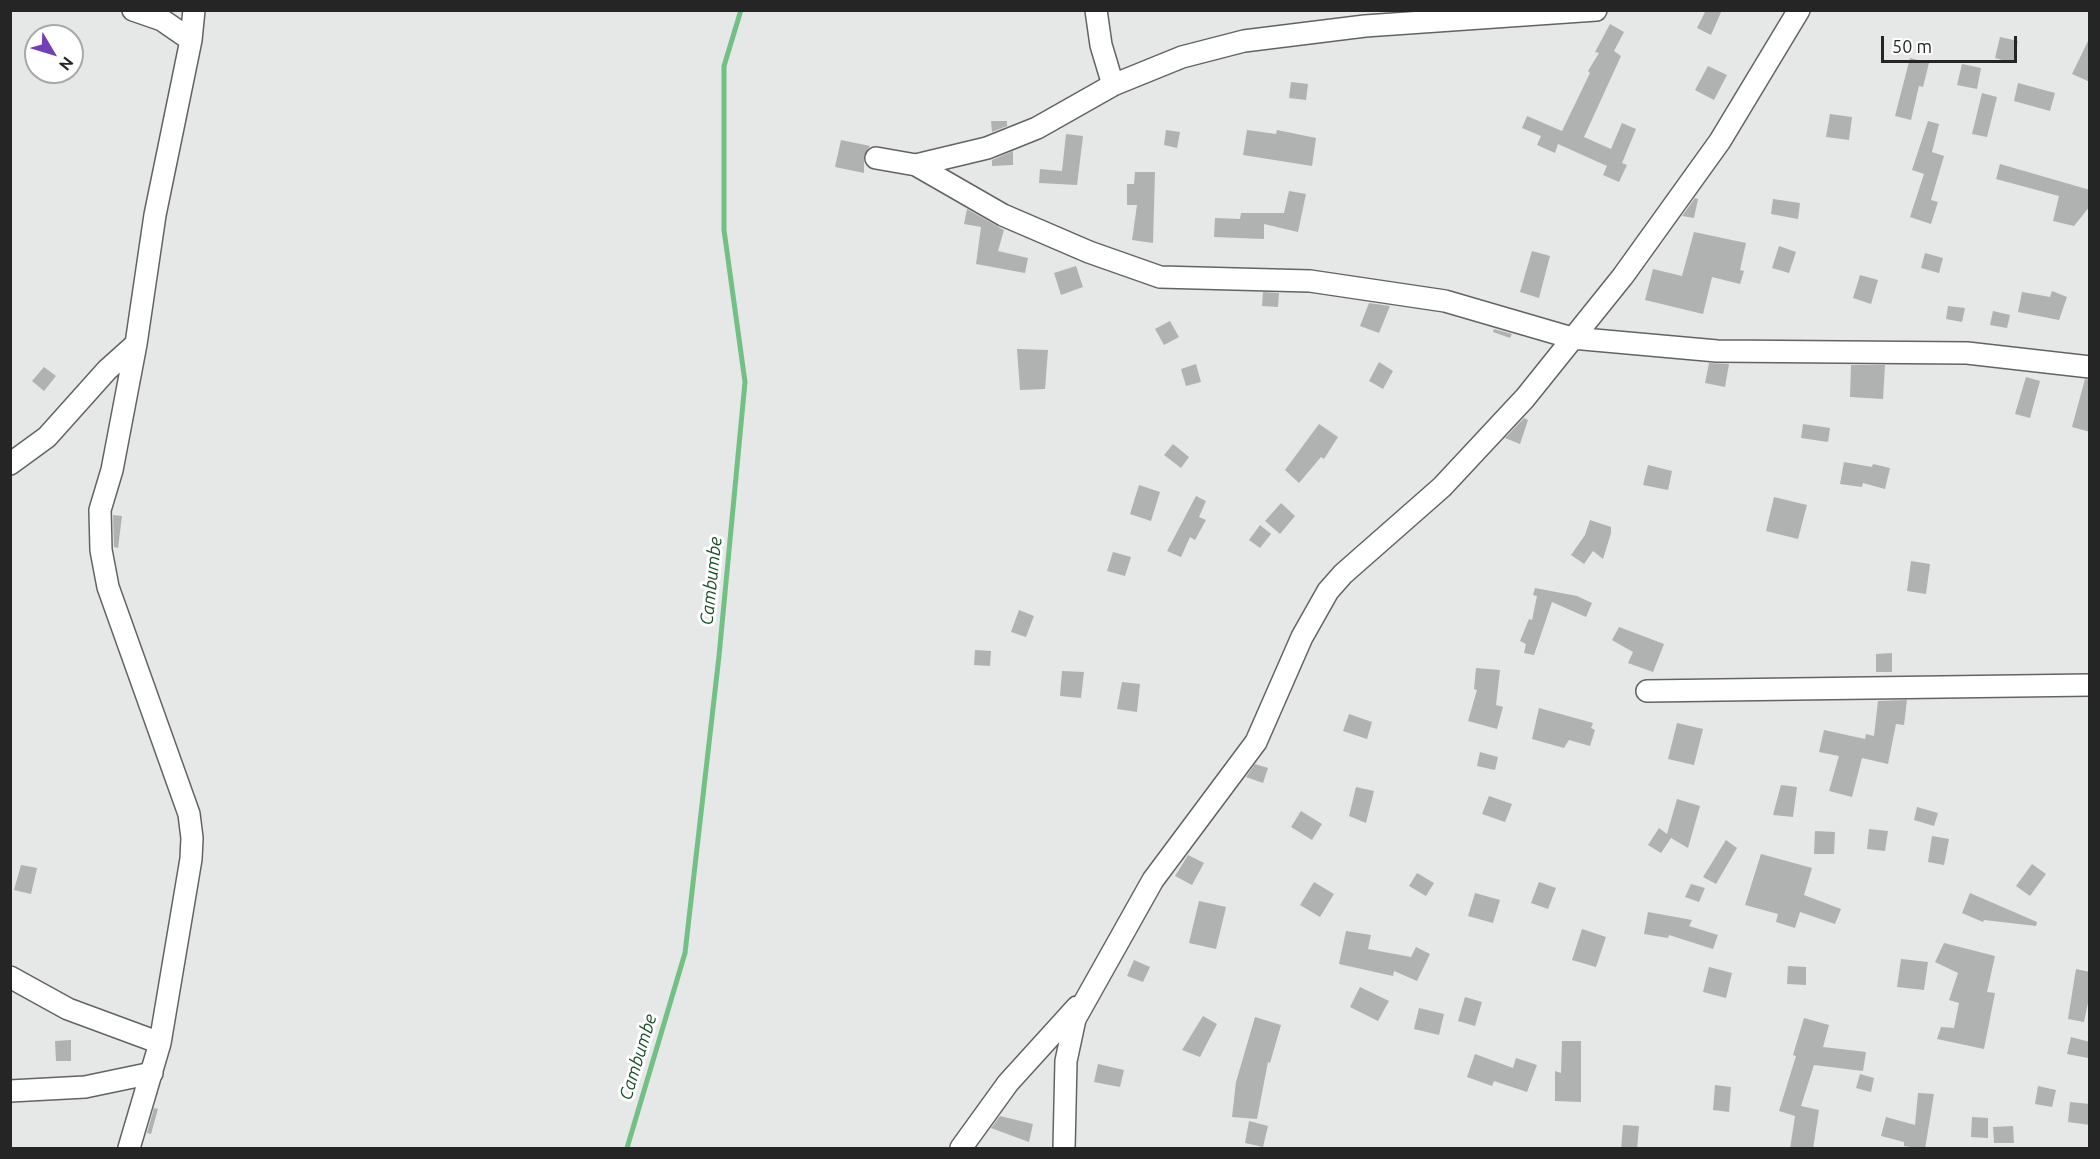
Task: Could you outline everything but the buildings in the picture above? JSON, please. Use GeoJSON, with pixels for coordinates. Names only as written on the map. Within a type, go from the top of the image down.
{"type":"FeatureCollection","features":[{"type":"Feature","properties":{"kind":"street"},"geometry":{"type":"LineString","coordinates":[[132,10],[162,20],[191,40]]}},
{"type":"Feature","properties":{"kind":"street"},"geometry":{"type":"LineString","coordinates":[[129,1149],[160,1042],[191,859],[192,837],[189,814],[108,587],[101,550],[100,510],[112,470],[136,344],[155,215],[191,40],[194,10]]}},
{"type":"Feature","properties":{"kind":"street"},"geometry":{"type":"LineString","coordinates":[[1096,10],[1101,45],[1113,85]]}},
{"type":"Feature","properties":{"kind":"street"},"geometry":{"type":"LineString","coordinates":[[916,165],[987,148],[1037,128],[1113,85],[1182,57],[1283,35],[1365,26],[1596,10]]}},
{"type":"Feature","properties":{"kind":"street"},"geometry":{"type":"LineString","coordinates":[[1064,1149],[1066,1061],[1076,1019],[1153,880],[1256,742],[1302,637],[1328,591],[1343,574],[1442,487],[1525,398],[1623,276],[1720,141],[1798,10]]}},
{"type":"Feature","properties":{"kind":"street"},"geometry":{"type":"LineString","coordinates":[[876,158],[916,165],[1003,215],[1089,252],[1160,277],[1310,281],[1445,301],[1572,338],[1717,351],[1967,353],[2090,367]]}},
{"type":"Feature","properties":{"kind":"street"},"geometry":{"type":"LineString","coordinates":[[10,464],[47,437],[107,370],[136,344]]}},
{"type":"Feature","properties":{"kind":"street"},"geometry":{"type":"LineString","coordinates":[[1647,691],[2090,685]]}},
{"type":"Feature","properties":{"kind":"street"},"geometry":{"type":"LineString","coordinates":[[10,977],[68,1009],[160,1042]]}},
{"type":"Feature","properties":{"kind":"street"},"geometry":{"type":"LineString","coordinates":[[962,1149],[1008,1083],[1088,996]]}},
{"type":"Feature","properties":{"kind":"street"},"geometry":{"type":"LineString","coordinates":[[10,1091],[86,1087],[152,1073]]}},
{"type":"Feature","properties":{"kind":"waterway","name":"Cambumbe"},"geometry":{"type":"LineString","coordinates":[[627,1148],[685,953],[719,656],[745,382],[724,230],[724,66],[741,10]]}}]}
